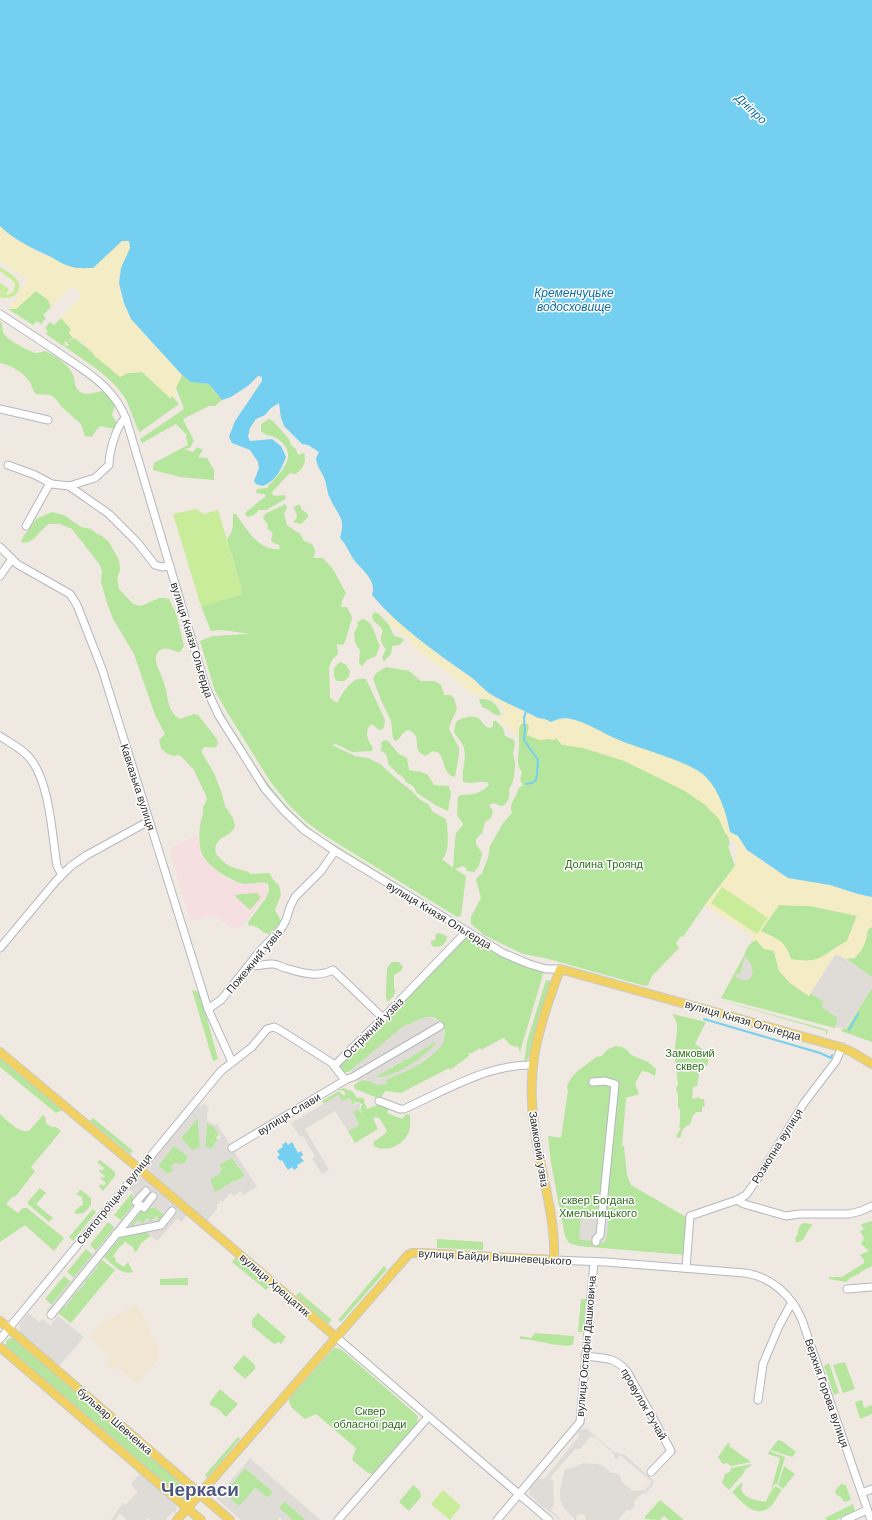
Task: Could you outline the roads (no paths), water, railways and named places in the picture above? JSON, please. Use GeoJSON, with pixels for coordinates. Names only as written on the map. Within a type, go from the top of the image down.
{"type":"FeatureCollection","features":[{"type":"Feature","properties":{"kind":"main road","name":"вулиця Князя Ольгерда"},"geometry":{"type":"LineString","coordinates":[[560,969],[842,1047],[872,1064]]}},
{"type":"Feature","properties":{"kind":"main road","name":"Замковий узвіз"},"geometry":{"type":"LineString","coordinates":[[554,1260],[552,1228],[533,1122],[533,1065],[538,1041],[560,969]]}},
{"type":"Feature","properties":{"kind":"main road","name":"вулиця Хрещатик"},"geometry":{"type":"LineString","coordinates":[[0,1052],[140,1168],[336,1337]]}},
{"type":"Feature","properties":{"kind":"main road","name":"вулиця Байди Вишневецького"},"geometry":{"type":"LineString","coordinates":[[178,1520],[336,1337],[410,1254],[424,1253],[554,1260]]}},
{"type":"Feature","properties":{"kind":"main road","name":"бульвар Шевченка"},"geometry":{"type":"LineString","coordinates":[[0,1321],[230,1520]]}},
{"type":"Feature","properties":{"kind":"main road","name":"бульвар Шевченка"},"geometry":{"type":"LineString","coordinates":[[0,1347],[200,1520]]}},
{"type":"Feature","properties":{"kind":"street","name":"вулиця Князя Ольгерда"},"geometry":{"type":"LineString","coordinates":[[0,314],[96,378],[117,400],[126,418],[203,681],[219,716],[259,780],[276,803],[304,830],[335,851],[466,932],[519,961],[546,968],[560,969]]}},
{"type":"Feature","properties":{"kind":"street"},"geometry":{"type":"LineString","coordinates":[[0,409],[48,420]]}},
{"type":"Feature","properties":{"kind":"street"},"geometry":{"type":"LineString","coordinates":[[8,466],[35,475],[50,484],[69,486],[95,478],[109,466],[110,454],[114,440],[122,422],[126,418]]}},
{"type":"Feature","properties":{"kind":"street"},"geometry":{"type":"LineString","coordinates":[[26,526],[50,484]]}},
{"type":"Feature","properties":{"kind":"street"},"geometry":{"type":"LineString","coordinates":[[69,486],[109,514],[139,544],[155,565],[162,567],[170,566]]}},
{"type":"Feature","properties":{"kind":"street","name":"Кавказька вулиця"},"geometry":{"type":"LineString","coordinates":[[0,547],[19,565],[66,592],[76,601],[99,661],[208,1009],[232,1062]]}},
{"type":"Feature","properties":{"kind":"street"},"geometry":{"type":"LineString","coordinates":[[0,576],[12,559]]}},
{"type":"Feature","properties":{"kind":"street"},"geometry":{"type":"LineString","coordinates":[[0,736],[30,758],[37,770],[49,807],[56,863],[62,875]]}},
{"type":"Feature","properties":{"kind":"street"},"geometry":{"type":"LineString","coordinates":[[0,948],[62,875],[82,858],[149,821]]}},
{"type":"Feature","properties":{"kind":"street","name":"Пожежний узвіз"},"geometry":{"type":"LineString","coordinates":[[208,1009],[216,1005],[221,1000],[259,952],[284,926],[295,897],[324,868],[335,851]]}},
{"type":"Feature","properties":{"kind":"street","name":"Остріжний узвіз"},"geometry":{"type":"LineString","coordinates":[[232,1062],[252,1047],[267,1029],[274,1027],[284,1032],[334,1066],[383,1018],[466,932]]}},
{"type":"Feature","properties":{"kind":"street"},"geometry":{"type":"LineString","coordinates":[[249,965],[255,966],[275,964],[317,975],[333,970],[383,1018]]}},
{"type":"Feature","properties":{"kind":"street","name":"вулиця Слави"},"geometry":{"type":"LineString","coordinates":[[232,1148],[345,1080],[353,1077],[440,1026]]}},
{"type":"Feature","properties":{"kind":"street","name":"Розкопна вулиця"},"geometry":{"type":"LineString","coordinates":[[686,1268],[690,1216],[737,1200],[744,1196],[753,1186],[804,1102],[836,1060],[842,1047]]}},
{"type":"Feature","properties":{"kind":"street","name":"Святотроїцька вулиця"},"geometry":{"type":"LineString","coordinates":[[0,1339],[221,1071],[232,1062]]}},
{"type":"Feature","properties":{"kind":"street"},"geometry":{"type":"LineString","coordinates":[[379,1101],[400,1109],[404,1109],[484,1073],[502,1068],[533,1065]]}},
{"type":"Feature","properties":{"kind":"street"},"geometry":{"type":"LineString","coordinates":[[334,1066],[345,1080]]}},
{"type":"Feature","properties":{"kind":"street"},"geometry":{"type":"LineString","coordinates":[[593,1082],[605,1081],[615,1084],[600,1235],[596,1239],[595,1245]]}},
{"type":"Feature","properties":{"kind":"street","name":"Святотроїцька вулиця"},"geometry":{"type":"LineString","coordinates":[[146,1191],[136,1202],[144,1208],[153,1196]]}},
{"type":"Feature","properties":{"kind":"street"},"geometry":{"type":"LineString","coordinates":[[737,1200],[744,1204],[786,1216],[799,1214],[849,1214],[872,1206]]}},
{"type":"Feature","properties":{"kind":"street","name":"Святотроїцька вулиця"},"geometry":{"type":"LineString","coordinates":[[51,1315],[140,1205]]}},
{"type":"Feature","properties":{"kind":"street"},"geometry":{"type":"LineString","coordinates":[[116,1234],[161,1225],[172,1211]]}},
{"type":"Feature","properties":{"kind":"street","name":"вулиця Байди Вишневецького"},"geometry":{"type":"LineString","coordinates":[[554,1260],[745,1273],[764,1278]]}},
{"type":"Feature","properties":{"kind":"street","name":"вулиця Остафія Дашковича"},"geometry":{"type":"LineString","coordinates":[[497,1520],[580,1422],[594,1262]]}},
{"type":"Feature","properties":{"kind":"street","name":"Верхня Горова вулиця"},"geometry":{"type":"LineString","coordinates":[[764,1278],[782,1290],[792,1302],[802,1320],[871,1520]]}},
{"type":"Feature","properties":{"kind":"street"},"geometry":{"type":"LineString","coordinates":[[847,1290],[872,1287]]}},
{"type":"Feature","properties":{"kind":"street"},"geometry":{"type":"LineString","coordinates":[[758,1400],[763,1364],[779,1326],[792,1302]]}},
{"type":"Feature","properties":{"kind":"street","name":"вулиця Хрещатик"},"geometry":{"type":"LineString","coordinates":[[336,1337],[549,1520]]}},
{"type":"Feature","properties":{"kind":"street","name":"провулок Ручай"},"geometry":{"type":"LineString","coordinates":[[585,1356],[614,1360],[621,1364],[628,1373],[671,1451],[651,1472]]}},
{"type":"Feature","properties":{"kind":"street"},"geometry":{"type":"LineString","coordinates":[[338,1520],[428,1416]]}},
{"type":"Feature","properties":{"kind":"street"},"geometry":{"type":"LineString","coordinates":[[862,1493],[872,1489]]}},
{"type":"Feature","properties":{"kind":"street"},"geometry":{"type":"LineString","coordinates":[[845,1520],[867,1510]]}},
{"type":"Feature","properties":{"kind":"water","name":"Кременчуцьке водосховище"},"geometry":{"type":"Polygon","coordinates":[[[0,0],[872,0],[872,897],[830,885],[788,878],[747,850],[738,836],[730,832],[727,817],[719,796],[711,783],[699,771],[678,761],[619,740],[572,719],[566,718],[551,722],[538,718],[489,693],[471,677],[430,648],[394,618],[372,595],[373,585],[371,580],[354,560],[340,538],[342,521],[329,496],[325,480],[317,464],[316,458],[319,452],[308,445],[302,444],[284,426],[281,418],[279,403],[271,408],[265,415],[256,419],[250,428],[248,437],[250,441],[272,439],[281,446],[286,457],[275,478],[268,484],[263,486],[256,484],[254,481],[259,468],[258,462],[250,450],[232,443],[229,437],[235,421],[262,381],[262,377],[258,376],[249,385],[231,397],[222,400],[209,384],[191,382],[182,375],[131,319],[124,303],[119,283],[121,268],[130,248],[129,241],[122,241],[93,268],[78,268],[63,264],[17,240],[0,226],[0,0]]]}},
{"type":"Feature","properties":{"kind":"water"},"geometry":{"type":"Polygon","coordinates":[[[286,1142],[288,1145],[292,1142],[298,1153],[301,1151],[303,1155],[300,1157],[304,1161],[297,1165],[298,1167],[294,1170],[292,1167],[288,1170],[282,1160],[280,1161],[277,1157],[280,1155],[277,1151],[283,1147],[282,1145],[286,1142]]]}},
{"type":"Feature","properties":{"kind":"waterway"},"geometry":{"type":"LineString","coordinates":[[526,711],[524,718],[524,740],[538,760],[536,780],[532,783],[526,784]]}},
{"type":"Feature","properties":{"kind":"waterway"},"geometry":{"type":"LineString","coordinates":[[849,1030],[858,1014]]}},
{"type":"Feature","properties":{"kind":"waterway"},"geometry":{"type":"LineString","coordinates":[[704,1019],[820,1053],[831,1058],[832,1055]]}},
{"type":"Feature","properties":{"kind":"district","name":"Черкаси"},"geometry":{"type":"Point","coordinates":[200,1489]}},
{"type":"Feature","properties":{"kind":"water label","name":"Дніпро"},"geometry":{"type":"Point","coordinates":[751,109]}},
{"type":"Feature","properties":{"kind":"park label","name":"Долина Троянд"},"geometry":{"type":"Point","coordinates":[604,864]}},
{"type":"Feature","properties":{"kind":"park label","name":"Замковий сквер"},"geometry":{"type":"Point","coordinates":[690,1059]}},
{"type":"Feature","properties":{"kind":"park label","name":"сквер Богдана Хмельницького"},"geometry":{"type":"Point","coordinates":[598,1206]}},
{"type":"Feature","properties":{"kind":"park label","name":"Сквер обласної ради"},"geometry":{"type":"Point","coordinates":[370,1417]}}]}
